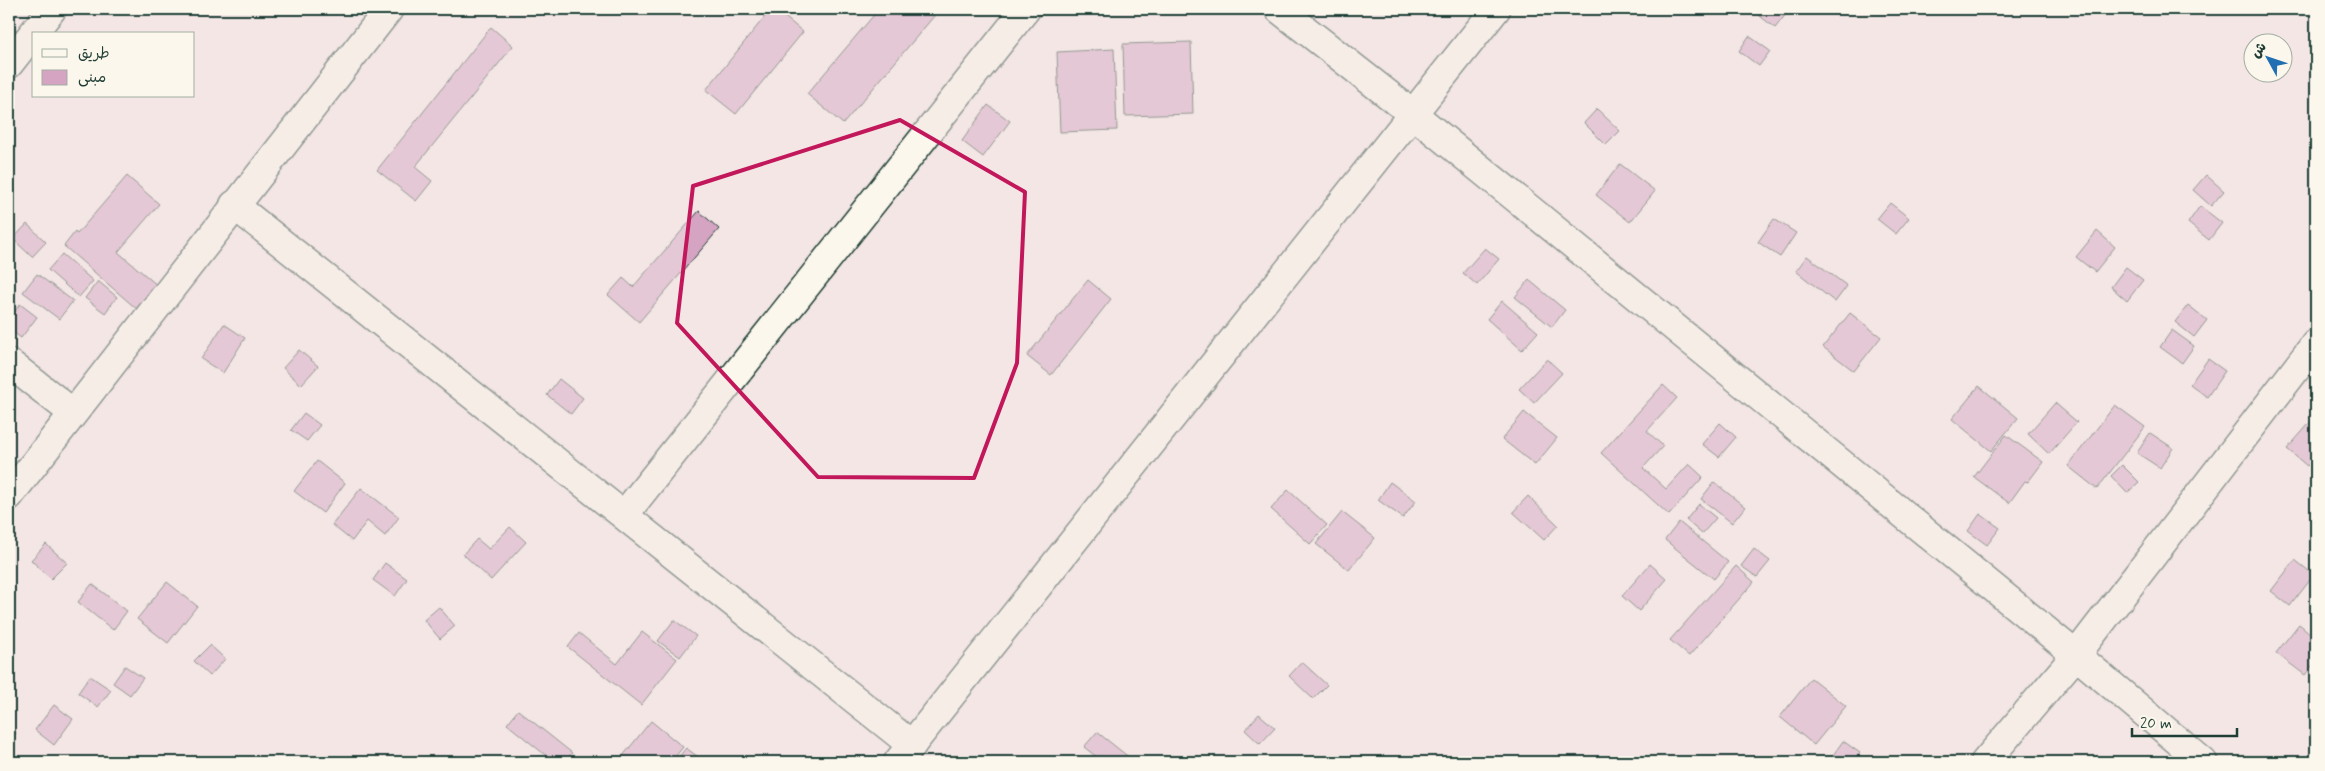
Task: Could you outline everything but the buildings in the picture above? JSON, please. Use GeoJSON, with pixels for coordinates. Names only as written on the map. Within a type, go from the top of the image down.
{"type":"FeatureCollection","features":[{"type":"Feature","properties":{"kind":"street"},"geometry":{"type":"LineString","coordinates":[[34,32],[52,9]]}},
{"type":"Feature","properties":{"kind":"street"},"geometry":{"type":"LineString","coordinates":[[9,496],[234,205],[389,9]]}},
{"type":"Feature","properties":{"kind":"street"},"geometry":{"type":"LineString","coordinates":[[624,515],[1026,9]]}},
{"type":"Feature","properties":{"kind":"street"},"geometry":{"type":"LineString","coordinates":[[1279,9],[1413,114],[2076,655],[2203,762]]}},
{"type":"Feature","properties":{"kind":"street"},"geometry":{"type":"LineString","coordinates":[[234,205],[624,515],[905,753],[1496,9]]}},
{"type":"Feature","properties":{"kind":"street"},"geometry":{"type":"LineString","coordinates":[[9,64],[32,35]]}},
{"type":"Feature","properties":{"kind":"street"},"geometry":{"type":"LineString","coordinates":[[1985,762],[2076,655],[2316,343]]}},
{"type":"Feature","properties":{"kind":"street"},"geometry":{"type":"LineString","coordinates":[[9,363],[73,413]]}},
{"type":"Feature","properties":{"kind":"highlighted area"},"geometry":{"type":"Polygon","coordinates":[[[900,120],[1025,192],[1017,363],[974,478],[818,477],[677,323],[693,186],[900,120]]]}}]}
